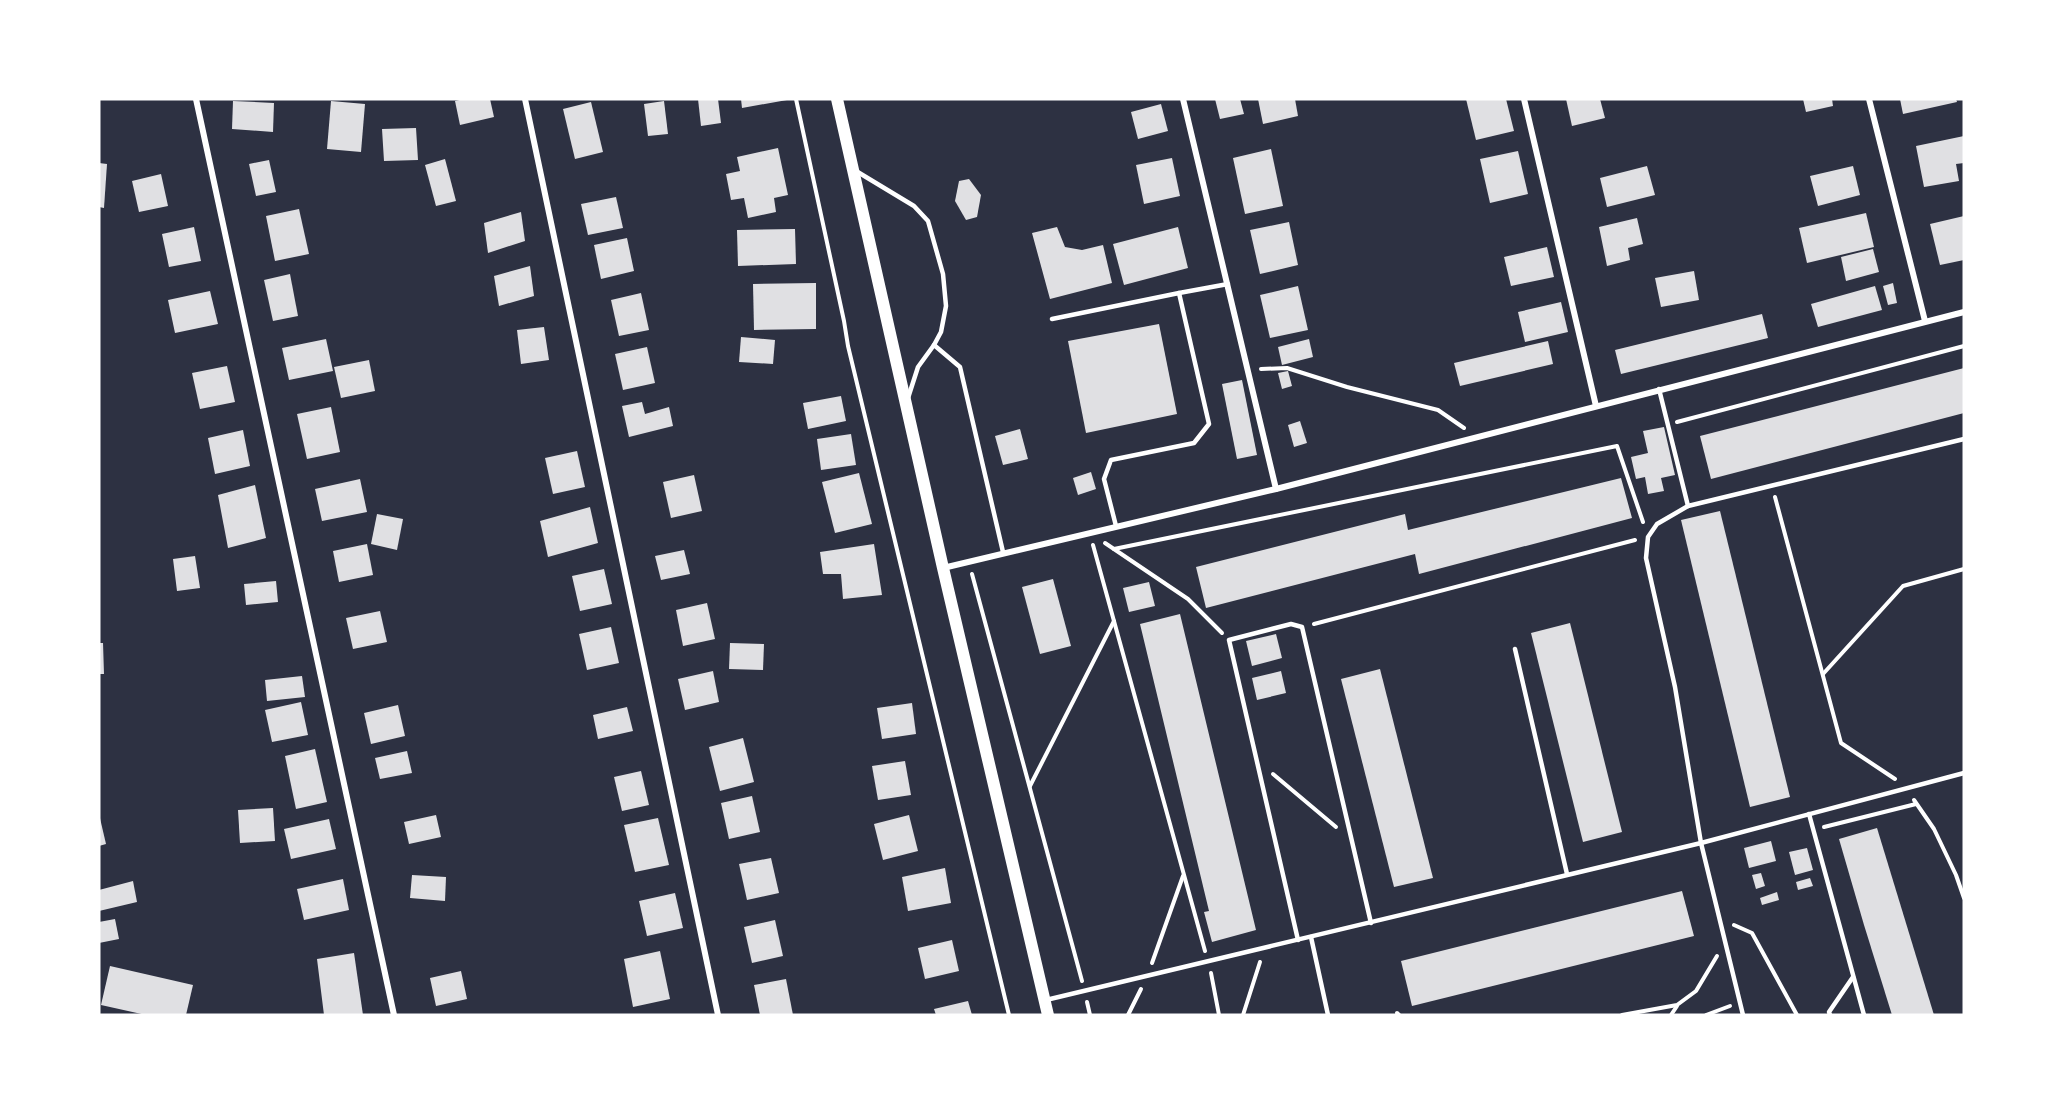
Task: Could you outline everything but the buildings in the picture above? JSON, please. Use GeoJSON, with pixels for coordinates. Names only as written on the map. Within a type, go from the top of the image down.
{"type":"FeatureCollection","features":[{"type":"Feature","properties":{"kind":"main road"},"geometry":{"type":"LineString","coordinates":[[837,99],[905,406],[1048,1015]]}},
{"type":"Feature","properties":{"kind":"street"},"geometry":{"type":"LineString","coordinates":[[196,99],[394,1015]]}},
{"type":"Feature","properties":{"kind":"street"},"geometry":{"type":"LineString","coordinates":[[525,99],[718,1015]]}},
{"type":"Feature","properties":{"kind":"street"},"geometry":{"type":"LineString","coordinates":[[1183,99],[1276,489]]}},
{"type":"Feature","properties":{"kind":"street"},"geometry":{"type":"LineString","coordinates":[[1524,99],[1596,405]]}},
{"type":"Feature","properties":{"kind":"street"},"geometry":{"type":"LineString","coordinates":[[1869,99],[1925,321]]}},
{"type":"Feature","properties":{"kind":"street"},"geometry":{"type":"LineString","coordinates":[[943,568],[1276,489],[1964,312]]}},
{"type":"Feature","properties":{"kind":"lane"},"geometry":{"type":"LineString","coordinates":[[852,169],[914,206],[928,222],[943,274],[946,306],[941,332],[918,367],[905,406]]}},
{"type":"Feature","properties":{"kind":"lane"},"geometry":{"type":"LineString","coordinates":[[1052,319],[1228,284]]}},
{"type":"Feature","properties":{"kind":"lane"},"geometry":{"type":"LineString","coordinates":[[1116,526],[1104,479],[1111,460],[1194,442],[1209,424],[1179,293]]}},
{"type":"Feature","properties":{"kind":"lane"},"geometry":{"type":"LineString","coordinates":[[934,345],[960,366],[1003,552]]}},
{"type":"Feature","properties":{"kind":"lane"},"geometry":{"type":"LineString","coordinates":[[1659,389],[1688,506]]}},
{"type":"Feature","properties":{"kind":"lane"},"geometry":{"type":"LineString","coordinates":[[1743,1015],[1701,843],[1675,687],[1646,558],[1648,537],[1657,524],[1688,506],[1964,439]]}},
{"type":"Feature","properties":{"kind":"lane"},"geometry":{"type":"LineString","coordinates":[[1298,940],[1228,640],[1291,624],[1302,627],[1371,923]]}},
{"type":"Feature","properties":{"kind":"lane"},"geometry":{"type":"LineString","coordinates":[[1515,649],[1567,874]]}},
{"type":"Feature","properties":{"kind":"lane"},"geometry":{"type":"LineString","coordinates":[[1045,1000],[1701,843],[1964,773]]}},
{"type":"Feature","properties":{"kind":"lane"},"geometry":{"type":"LineString","coordinates":[[1809,814],[1863,1015]]}},
{"type":"Feature","properties":{"kind":"lane"},"geometry":{"type":"LineString","coordinates":[[1311,937],[1328,1015]]}},
{"type":"Feature","properties":{"kind":"lane"},"geometry":{"type":"LineString","coordinates":[[1830,1015],[1829,1012],[1854,977]]}},
{"type":"Feature","properties":{"kind":"path"},"geometry":{"type":"LineString","coordinates":[[796,99],[848,346],[1009,1015]]}},
{"type":"Feature","properties":{"kind":"path"},"geometry":{"type":"LineString","coordinates":[[1668,425],[1964,346]]}},
{"type":"Feature","properties":{"kind":"path"},"geometry":{"type":"LineString","coordinates":[[1248,369],[1287,368],[1347,387],[1438,410],[1477,437]]}},
{"type":"Feature","properties":{"kind":"path"},"geometry":{"type":"LineString","coordinates":[[1114,549],[1617,446],[1648,537],[1302,627]]}},
{"type":"Feature","properties":{"kind":"path"},"geometry":{"type":"LineString","coordinates":[[1772,486],[1841,743],[1907,788],[1934,829],[1956,875],[1964,898]]}},
{"type":"Feature","properties":{"kind":"path"},"geometry":{"type":"LineString","coordinates":[[1090,532],[1188,599],[1228,640]]}},
{"type":"Feature","properties":{"kind":"path"},"geometry":{"type":"LineString","coordinates":[[1090,532],[1200,938]]}},
{"type":"Feature","properties":{"kind":"path"},"geometry":{"type":"LineString","coordinates":[[969,561],[1090,1015]]}},
{"type":"Feature","properties":{"kind":"path"},"geometry":{"type":"LineString","coordinates":[[1823,674],[1903,586],[1964,569]]}},
{"type":"Feature","properties":{"kind":"path"},"geometry":{"type":"LineString","coordinates":[[1030,786],[1114,621]]}},
{"type":"Feature","properties":{"kind":"path"},"geometry":{"type":"LineString","coordinates":[[1256,759],[1352,841]]}},
{"type":"Feature","properties":{"kind":"path"},"geometry":{"type":"LineString","coordinates":[[1814,829],[1917,804]]}},
{"type":"Feature","properties":{"kind":"path"},"geometry":{"type":"LineString","coordinates":[[1128,1015],[1148,976],[1183,876]]}},
{"type":"Feature","properties":{"kind":"path"},"geometry":{"type":"LineString","coordinates":[[1719,920],[1752,933],[1797,1015]]}},
{"type":"Feature","properties":{"kind":"path"},"geometry":{"type":"LineString","coordinates":[[1671,1015],[1677,1005],[1695,991],[1725,943]]}},
{"type":"Feature","properties":{"kind":"path"},"geometry":{"type":"LineString","coordinates":[[1243,1015],[1264,948]]}},
{"type":"Feature","properties":{"kind":"path"},"geometry":{"type":"LineString","coordinates":[[1208,962],[1220,1015]]}},
{"type":"Feature","properties":{"kind":"path"},"geometry":{"type":"LineString","coordinates":[[1706,1015],[1739,1003]]}},
{"type":"Feature","properties":{"kind":"path"},"geometry":{"type":"LineString","coordinates":[[1622,1015],[1677,1005]]}}]}
